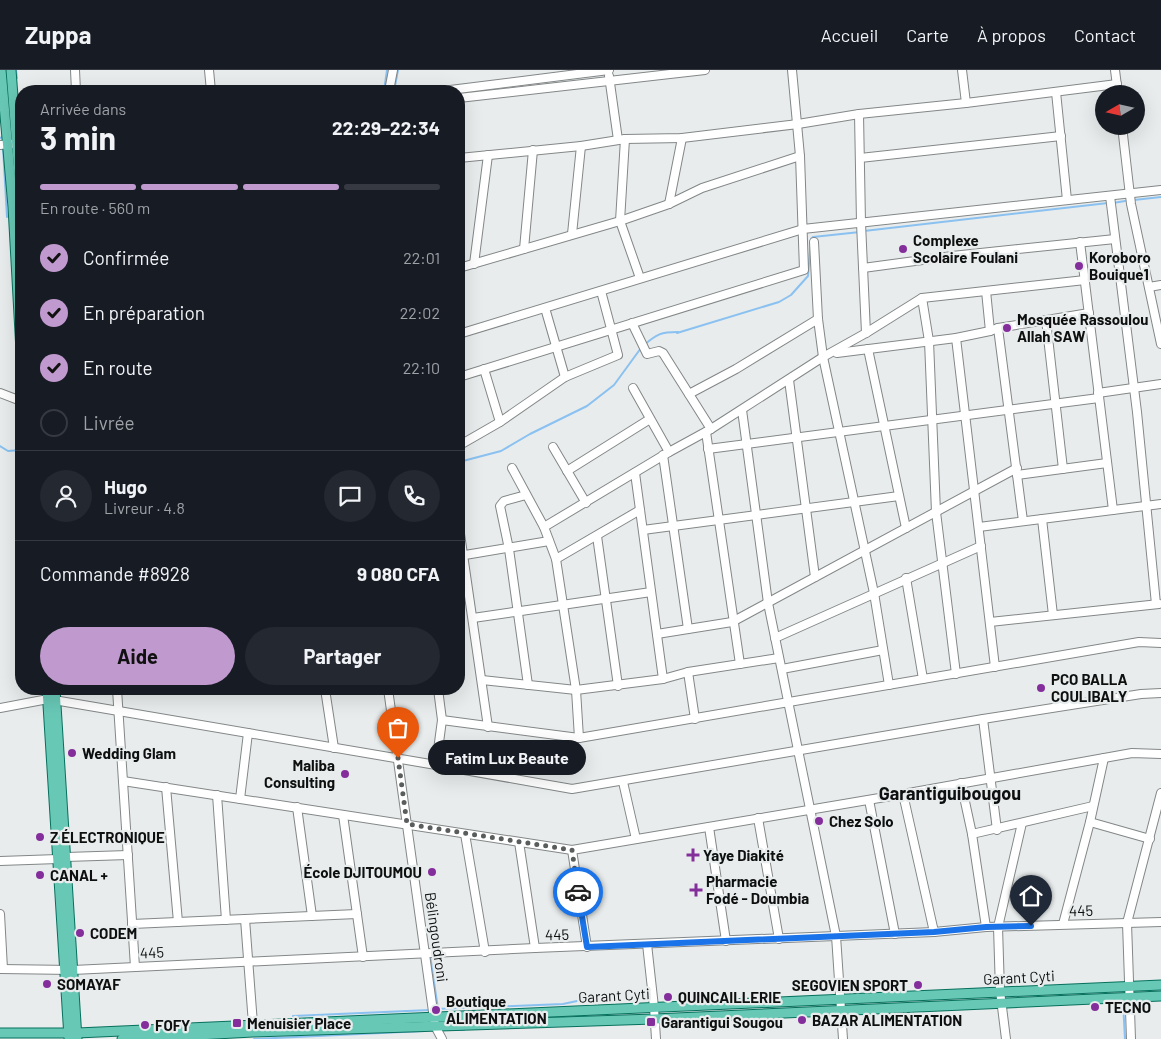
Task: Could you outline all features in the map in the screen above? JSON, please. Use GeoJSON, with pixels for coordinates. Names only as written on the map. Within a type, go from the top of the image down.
{"type":"FeatureCollection","features":[{"type":"Feature","properties":{"kind":"main road"},"geometry":{"type":"LineString","coordinates":[[2,70],[15,167]]}},
{"type":"Feature","properties":{"kind":"main road"},"geometry":{"type":"LineString","coordinates":[[11,70],[11,144],[15,243]]}},
{"type":"Feature","properties":{"kind":"main road"},"geometry":{"type":"LineString","coordinates":[[50,695],[52,700]]}},
{"type":"Feature","properties":{"kind":"main road"},"geometry":{"type":"LineString","coordinates":[[53,695],[52,700],[73,1036]]}},
{"type":"Feature","properties":{"kind":"main road","name":"Garant Cyti"},"geometry":{"type":"LineString","coordinates":[[122,1039],[435,1022],[654,1007],[1161,984]]}},
{"type":"Feature","properties":{"kind":"main road","name":"Garant Cyti"},"geometry":{"type":"LineString","coordinates":[[435,1022],[654,1018],[1161,996]]}},
{"type":"Feature","properties":{"kind":"main road","name":"Garant Cyti"},"geometry":{"type":"LineString","coordinates":[[0,1033],[73,1036],[253,1032]]}},
{"type":"Feature","properties":{"kind":"street"},"geometry":{"type":"LineString","coordinates":[[76,85],[75,70],[80,70]]}},
{"type":"Feature","properties":{"kind":"street"},"geometry":{"type":"LineString","coordinates":[[210,70],[211,85]]}},
{"type":"Feature","properties":{"kind":"street"},"geometry":{"type":"LineString","coordinates":[[390,85],[393,70]]}},
{"type":"Feature","properties":{"kind":"street"},"geometry":{"type":"LineString","coordinates":[[465,88],[609,70],[609,80],[622,140],[620,221],[640,278]]}},
{"type":"Feature","properties":{"kind":"street"},"geometry":{"type":"LineString","coordinates":[[465,97],[705,70]]}},
{"type":"Feature","properties":{"kind":"street"},"geometry":{"type":"LineString","coordinates":[[465,374],[804,270],[800,156],[792,70]]}},
{"type":"Feature","properties":{"kind":"street"},"geometry":{"type":"LineString","coordinates":[[962,70],[966,103]]}},
{"type":"Feature","properties":{"kind":"street"},"geometry":{"type":"LineString","coordinates":[[465,157],[622,140],[682,138],[798,124],[859,114],[1117,84],[1116,70]]}},
{"type":"Feature","properties":{"kind":"street"},"geometry":{"type":"LineString","coordinates":[[1056,92],[1067,200]]}},
{"type":"Feature","properties":{"kind":"street"},"geometry":{"type":"LineString","coordinates":[[859,114],[861,236],[866,333]]}},
{"type":"Feature","properties":{"kind":"street"},"geometry":{"type":"LineString","coordinates":[[1123,135],[1130,194],[1161,344]]}},
{"type":"Feature","properties":{"kind":"street"},"geometry":{"type":"LineString","coordinates":[[860,158],[1061,136]]}},
{"type":"Feature","properties":{"kind":"street"},"geometry":{"type":"LineString","coordinates":[[670,204],[682,138]]}},
{"type":"Feature","properties":{"kind":"street"},"geometry":{"type":"LineString","coordinates":[[572,234],[581,146]]}},
{"type":"Feature","properties":{"kind":"street"},"geometry":{"type":"LineString","coordinates":[[524,249],[533,150]]}},
{"type":"Feature","properties":{"kind":"street"},"geometry":{"type":"LineString","coordinates":[[474,264],[488,155]]}},
{"type":"Feature","properties":{"kind":"street"},"geometry":{"type":"LineString","coordinates":[[465,266],[620,221],[670,204],[702,188],[800,156]]}},
{"type":"Feature","properties":{"kind":"street"},"geometry":{"type":"LineString","coordinates":[[465,332],[804,229],[861,225],[1067,200],[1111,200],[1130,194],[1161,190]]}},
{"type":"Feature","properties":{"kind":"street"},"geometry":{"type":"LineString","coordinates":[[990,622],[1159,604],[1111,200]]}},
{"type":"Feature","properties":{"kind":"street"},"geometry":{"type":"LineString","coordinates":[[863,268],[952,256],[1115,239]]}},
{"type":"Feature","properties":{"kind":"street"},"geometry":{"type":"LineString","coordinates":[[814,242],[818,319],[823,357],[874,593],[889,685]]}},
{"type":"Feature","properties":{"kind":"street"},"geometry":{"type":"LineString","coordinates":[[1080,242],[1113,510]]}},
{"type":"Feature","properties":{"kind":"street"},"geometry":{"type":"LineString","coordinates":[[544,527],[666,453],[708,431],[823,357],[922,298],[1085,280]]}},
{"type":"Feature","properties":{"kind":"street"},"geometry":{"type":"LineString","coordinates":[[1150,287],[1161,285]]}},
{"type":"Feature","properties":{"kind":"street"},"geometry":{"type":"LineString","coordinates":[[465,442],[500,422],[565,377],[618,355],[601,290]]}},
{"type":"Feature","properties":{"kind":"street"},"geometry":{"type":"LineString","coordinates":[[986,291],[990,331]]}},
{"type":"Feature","properties":{"kind":"street"},"geometry":{"type":"LineString","coordinates":[[922,298],[928,341],[936,512],[956,674]]}},
{"type":"Feature","properties":{"kind":"street"},"geometry":{"type":"LineString","coordinates":[[545,308],[565,377]]}},
{"type":"Feature","properties":{"kind":"street"},"geometry":{"type":"LineString","coordinates":[[832,353],[956,338],[998,328],[1089,313]]}},
{"type":"Feature","properties":{"kind":"street"},"geometry":{"type":"LineString","coordinates":[[689,394],[736,369],[818,319]]}},
{"type":"Feature","properties":{"kind":"street"},"geometry":{"type":"LineString","coordinates":[[1046,320],[1063,469]]}},
{"type":"Feature","properties":{"kind":"street"},"geometry":{"type":"LineString","coordinates":[[632,323],[640,344],[647,354],[659,350],[663,352],[689,394],[708,431],[708,449],[732,622],[740,664]]}},
{"type":"Feature","properties":{"kind":"street"},"geometry":{"type":"LineString","coordinates":[[998,328],[1023,522]]}},
{"type":"Feature","properties":{"kind":"street"},"geometry":{"type":"LineString","coordinates":[[956,338],[995,667]]}},
{"type":"Feature","properties":{"kind":"street"},"geometry":{"type":"LineString","coordinates":[[868,349],[906,528]]}},
{"type":"Feature","properties":{"kind":"street"},"geometry":{"type":"LineString","coordinates":[[484,369],[500,422]]}},
{"type":"Feature","properties":{"kind":"street"},"geometry":{"type":"LineString","coordinates":[[789,380],[815,577]]}},
{"type":"Feature","properties":{"kind":"street"},"geometry":{"type":"LineString","coordinates":[[708,449],[1055,404],[1161,384]]}},
{"type":"Feature","properties":{"kind":"street"},"geometry":{"type":"LineString","coordinates":[[633,388],[666,453],[673,526],[688,629]]}},
{"type":"Feature","properties":{"kind":"street"},"geometry":{"type":"LineString","coordinates":[[0,394],[15,399]]}},
{"type":"Feature","properties":{"kind":"street"},"geometry":{"type":"LineString","coordinates":[[742,410],[768,602],[836,936],[843,1039]]}},
{"type":"Feature","properties":{"kind":"street"},"geometry":{"type":"LineString","coordinates":[[567,471],[650,419]]}},
{"type":"Feature","properties":{"kind":"street"},"geometry":{"type":"LineString","coordinates":[[552,447],[586,503]]}},
{"type":"Feature","properties":{"kind":"street"},"geometry":{"type":"LineString","coordinates":[[657,634],[732,622],[975,490],[1017,472],[1063,469],[1107,463]]}},
{"type":"Feature","properties":{"kind":"street"},"geometry":{"type":"LineString","coordinates":[[512,468],[544,527],[556,560],[576,690],[579,738]]}},
{"type":"Feature","properties":{"kind":"street"},"geometry":{"type":"LineString","coordinates":[[635,473],[663,679]]}},
{"type":"Feature","properties":{"kind":"street"},"geometry":{"type":"LineString","coordinates":[[526,495],[504,501],[500,506],[509,549],[528,685]]}},
{"type":"Feature","properties":{"kind":"street"},"geometry":{"type":"LineString","coordinates":[[643,530],[899,496]]}},
{"type":"Feature","properties":{"kind":"street"},"geometry":{"type":"LineString","coordinates":[[979,527],[1161,504]]}},
{"type":"Feature","properties":{"kind":"street"},"geometry":{"type":"LineString","coordinates":[[556,560],[640,510]]}},
{"type":"Feature","properties":{"kind":"street"},"geometry":{"type":"LineString","coordinates":[[1042,519],[1053,615]]}},
{"type":"Feature","properties":{"kind":"street"},"geometry":{"type":"LineString","coordinates":[[597,536],[618,686]]}},
{"type":"Feature","properties":{"kind":"street"},"geometry":{"type":"LineString","coordinates":[[465,555],[548,541]]}},
{"type":"Feature","properties":{"kind":"street"},"geometry":{"type":"LineString","coordinates":[[776,638],[906,578],[981,546]]}},
{"type":"Feature","properties":{"kind":"street"},"geometry":{"type":"LineString","coordinates":[[906,578],[923,679]]}},
{"type":"Feature","properties":{"kind":"street"},"geometry":{"type":"LineString","coordinates":[[465,579],[488,726]]}},
{"type":"Feature","properties":{"kind":"street"},"geometry":{"type":"LineString","coordinates":[[472,618],[651,592]]}},
{"type":"Feature","properties":{"kind":"street"},"geometry":{"type":"LineString","coordinates":[[442,720],[579,738],[1139,642],[1161,643]]}},
{"type":"Feature","properties":{"kind":"street"},"geometry":{"type":"LineString","coordinates":[[782,669],[883,650]]}},
{"type":"Feature","properties":{"kind":"street"},"geometry":{"type":"LineString","coordinates":[[482,680],[576,690],[663,679],[688,672],[780,658]]}},
{"type":"Feature","properties":{"kind":"street"},"geometry":{"type":"LineString","coordinates":[[688,672],[695,719]]}},
{"type":"Feature","properties":{"kind":"street"},"geometry":{"type":"LineString","coordinates":[[0,708],[52,700],[398,758],[572,790],[983,719],[1132,695],[1161,693]]}},
{"type":"Feature","properties":{"kind":"street"},"geometry":{"type":"LineString","coordinates":[[118,695],[135,967]]}},
{"type":"Feature","properties":{"kind":"street"},"geometry":{"type":"LineString","coordinates":[[326,695],[334,748]]}},
{"type":"Feature","properties":{"kind":"street","name":"Bélingoudroni"},"geometry":{"type":"LineString","coordinates":[[389,695],[435,1022],[442,1039]]}},
{"type":"Feature","properties":{"kind":"street"},"geometry":{"type":"LineString","coordinates":[[436,765],[442,720],[439,695]]}},
{"type":"Feature","properties":{"kind":"street"},"geometry":{"type":"LineString","coordinates":[[983,719],[997,830]]}},
{"type":"Feature","properties":{"kind":"street"},"geometry":{"type":"LineString","coordinates":[[240,799],[248,733]]}},
{"type":"Feature","properties":{"kind":"street"},"geometry":{"type":"LineString","coordinates":[[123,780],[572,850],[1132,753],[1161,754]]}},
{"type":"Feature","properties":{"kind":"street"},"geometry":{"type":"LineString","coordinates":[[1063,924],[1090,822],[1104,758]]}},
{"type":"Feature","properties":{"kind":"street"},"geometry":{"type":"LineString","coordinates":[[623,782],[636,839]]}},
{"type":"Feature","properties":{"kind":"street"},"geometry":{"type":"LineString","coordinates":[[960,783],[972,834],[986,927]]}},
{"type":"Feature","properties":{"kind":"street"},"geometry":{"type":"LineString","coordinates":[[166,787],[178,922]]}},
{"type":"Feature","properties":{"kind":"street"},"geometry":{"type":"LineString","coordinates":[[1132,1039],[1127,923],[1150,839],[1158,824],[1161,793]]}},
{"type":"Feature","properties":{"kind":"street"},"geometry":{"type":"LineString","coordinates":[[903,794],[934,932]]}},
{"type":"Feature","properties":{"kind":"street"},"geometry":{"type":"LineString","coordinates":[[217,795],[226,920]]}},
{"type":"Feature","properties":{"kind":"street"},"geometry":{"type":"LineString","coordinates":[[869,800],[895,934]]}},
{"type":"Feature","properties":{"kind":"street"},"geometry":{"type":"LineString","coordinates":[[972,834],[997,830],[1093,806]]}},
{"type":"Feature","properties":{"kind":"street"},"geometry":{"type":"LineString","coordinates":[[297,808],[312,916]]}},
{"type":"Feature","properties":{"kind":"street"},"geometry":{"type":"LineString","coordinates":[[343,815],[363,957]]}},
{"type":"Feature","properties":{"kind":"street"},"geometry":{"type":"LineString","coordinates":[[758,818],[779,939]]}},
{"type":"Feature","properties":{"kind":"street"},"geometry":{"type":"LineString","coordinates":[[1090,822],[1150,839]]}},
{"type":"Feature","properties":{"kind":"street"},"geometry":{"type":"LineString","coordinates":[[1006,1039],[1000,991],[998,927],[1022,823]]}},
{"type":"Feature","properties":{"kind":"street"},"geometry":{"type":"LineString","coordinates":[[709,827],[726,941]]}},
{"type":"Feature","properties":{"kind":"street"},"geometry":{"type":"LineString","coordinates":[[465,834],[485,952]]}},
{"type":"Feature","properties":{"kind":"street"},"geometry":{"type":"LineString","coordinates":[[519,842],[535,948]]}},
{"type":"Feature","properties":{"kind":"street"},"geometry":{"type":"LineString","coordinates":[[572,850],[587,947]]}},
{"type":"Feature","properties":{"kind":"street"},"geometry":{"type":"LineString","coordinates":[[0,861],[128,855]]}},
{"type":"Feature","properties":{"kind":"street"},"geometry":{"type":"LineString","coordinates":[[0,914],[2,969]]}},
{"type":"Feature","properties":{"kind":"street"},"geometry":{"type":"LineString","coordinates":[[132,924],[357,914]]}},
{"type":"Feature","properties":{"kind":"street"},"geometry":{"type":"LineString","coordinates":[[245,919],[253,1032]]}},
{"type":"Feature","properties":{"kind":"street","name":"445"},"geometry":{"type":"LineString","coordinates":[[2,969],[69,970],[485,952],[535,948],[895,934],[986,927],[1161,922]]}},
{"type":"Feature","properties":{"kind":"street"},"geometry":{"type":"LineString","coordinates":[[647,944],[656,1039]]}},
{"type":"Feature","properties":{"kind":"waterway"},"geometry":{"type":"LineString","coordinates":[[16,70],[17,78]]}},
{"type":"Feature","properties":{"kind":"waterway"},"geometry":{"type":"LineString","coordinates":[[385,85],[387,70]]}},
{"type":"Feature","properties":{"kind":"waterway"},"geometry":{"type":"LineString","coordinates":[[395,85],[398,70]]}},
{"type":"Feature","properties":{"kind":"waterway"},"geometry":{"type":"LineString","coordinates":[[3,147],[7,217]]}},
{"type":"Feature","properties":{"kind":"waterway"},"geometry":{"type":"LineString","coordinates":[[1134,200],[1161,197]]}},
{"type":"Feature","properties":{"kind":"waterway"},"geometry":{"type":"LineString","coordinates":[[1113,203],[1125,201]]}},
{"type":"Feature","properties":{"kind":"waterway"},"geometry":{"type":"LineString","coordinates":[[864,231],[1108,203]]}},
{"type":"Feature","properties":{"kind":"waterway"},"geometry":{"type":"LineString","coordinates":[[677,333],[779,302],[791,295],[808,276],[811,239],[813,237],[860,232]]}},
{"type":"Feature","properties":{"kind":"waterway"},"geometry":{"type":"LineString","coordinates":[[644,345],[659,334],[678,332]]}},
{"type":"Feature","properties":{"kind":"waterway"},"geometry":{"type":"LineString","coordinates":[[465,460],[501,451],[530,434],[587,406],[614,385],[641,348]]}},
{"type":"Feature","properties":{"kind":"waterway"},"geometry":{"type":"LineString","coordinates":[[0,446],[8,451],[15,450]]}},
{"type":"Feature","properties":{"kind":"waterway"},"geometry":{"type":"LineString","coordinates":[[430,955],[438,1009]]}},
{"type":"Feature","properties":{"kind":"waterway"},"geometry":{"type":"LineString","coordinates":[[435,1009],[563,1004],[577,1001]]}},
{"type":"Feature","properties":{"kind":"waterway"},"geometry":{"type":"LineString","coordinates":[[1123,1002],[1125,1039]]}},
{"type":"Feature","properties":{"kind":"waterway"},"geometry":{"type":"LineString","coordinates":[[293,1016],[430,1010]]}},
{"type":"Feature","properties":{"kind":"waterway"},"geometry":{"type":"LineString","coordinates":[[441,1030],[464,1030]]}},
{"type":"Feature","properties":{"kind":"waterway"},"geometry":{"type":"LineString","coordinates":[[254,1039],[424,1031]]}},
{"type":"Feature","properties":{"kind":"way so far"},"geometry":{"type":"LineString","coordinates":[[398,758],[407,824],[572,850],[578,892]]}},
{"type":"Feature","properties":{"kind":"place","name":"Complexe Scolaire Foulani"},"geometry":{"type":"Point","coordinates":[903,249]}},
{"type":"Feature","properties":{"kind":"place","name":"Koroboro Bouique1"},"geometry":{"type":"Point","coordinates":[1079,266]}},
{"type":"Feature","properties":{"kind":"place","name":"Mosquée Rassoulou Allah SAW"},"geometry":{"type":"Point","coordinates":[1007,328]}},
{"type":"Feature","properties":{"kind":"place","name":"PCO BALLA COULIBALY"},"geometry":{"type":"Point","coordinates":[1041,688]}},
{"type":"Feature","properties":{"kind":"place","name":"Wedding Glam"},"geometry":{"type":"Point","coordinates":[72,753]}},
{"type":"Feature","properties":{"kind":"place","name":"Fatim Lux Beaute"},"geometry":{"type":"Point","coordinates":[398,758]}},
{"type":"Feature","properties":{"kind":"place","name":"Maliba Consulting"},"geometry":{"type":"Point","coordinates":[345,774]}},
{"type":"Feature","properties":{"kind":"place","name":"Chez Solo"},"geometry":{"type":"Point","coordinates":[819,821]}},
{"type":"Feature","properties":{"kind":"place","name":"Z ÉLECTRONIQUE"},"geometry":{"type":"Point","coordinates":[40,837]}},
{"type":"Feature","properties":{"kind":"place","name":"Yaye Diakité"},"geometry":{"type":"Point","coordinates":[693,855]}},
{"type":"Feature","properties":{"kind":"place","name":"École DJITOUMOU"},"geometry":{"type":"Point","coordinates":[432,872]}},
{"type":"Feature","properties":{"kind":"place","name":"CANAL +"},"geometry":{"type":"Point","coordinates":[40,875]}},
{"type":"Feature","properties":{"kind":"place","name":"Pharmacie Fodé - Doumbia"},"geometry":{"type":"Point","coordinates":[696,890]}},
{"type":"Feature","properties":{"kind":"place","name":"CODEM"},"geometry":{"type":"Point","coordinates":[80,933]}},
{"type":"Feature","properties":{"kind":"place","name":"SOMAYAF"},"geometry":{"type":"Point","coordinates":[47,984]}},
{"type":"Feature","properties":{"kind":"place","name":"SEGOVIEN SPORT"},"geometry":{"type":"Point","coordinates":[918,985]}},
{"type":"Feature","properties":{"kind":"place","name":"QUINCAILLERIE"},"geometry":{"type":"Point","coordinates":[668,997]}},
{"type":"Feature","properties":{"kind":"place","name":"TECNO"},"geometry":{"type":"Point","coordinates":[1095,1007]}},
{"type":"Feature","properties":{"kind":"place","name":"Boutique ALIMENTATION"},"geometry":{"type":"Point","coordinates":[436,1010]}},
{"type":"Feature","properties":{"kind":"place","name":"BAZAR ALIMENTATION"},"geometry":{"type":"Point","coordinates":[802,1020]}},
{"type":"Feature","properties":{"kind":"place","name":"Garantigui Sougou"},"geometry":{"type":"Point","coordinates":[651,1022]}},
{"type":"Feature","properties":{"kind":"place","name":"Menuisier Place"},"geometry":{"type":"Point","coordinates":[237,1023]}},
{"type":"Feature","properties":{"kind":"place","name":"FOFY"},"geometry":{"type":"Point","coordinates":[145,1025]}},
{"type":"Feature","properties":{"kind":"district","name":"Garantiguibougou"},"geometry":{"type":"Point","coordinates":[950,793]}},
{"type":"Feature","properties":{"kind":"route"},"geometry":{"type":"LineString","coordinates":[[578,892],[587,947],[1031,926]]}}]}
